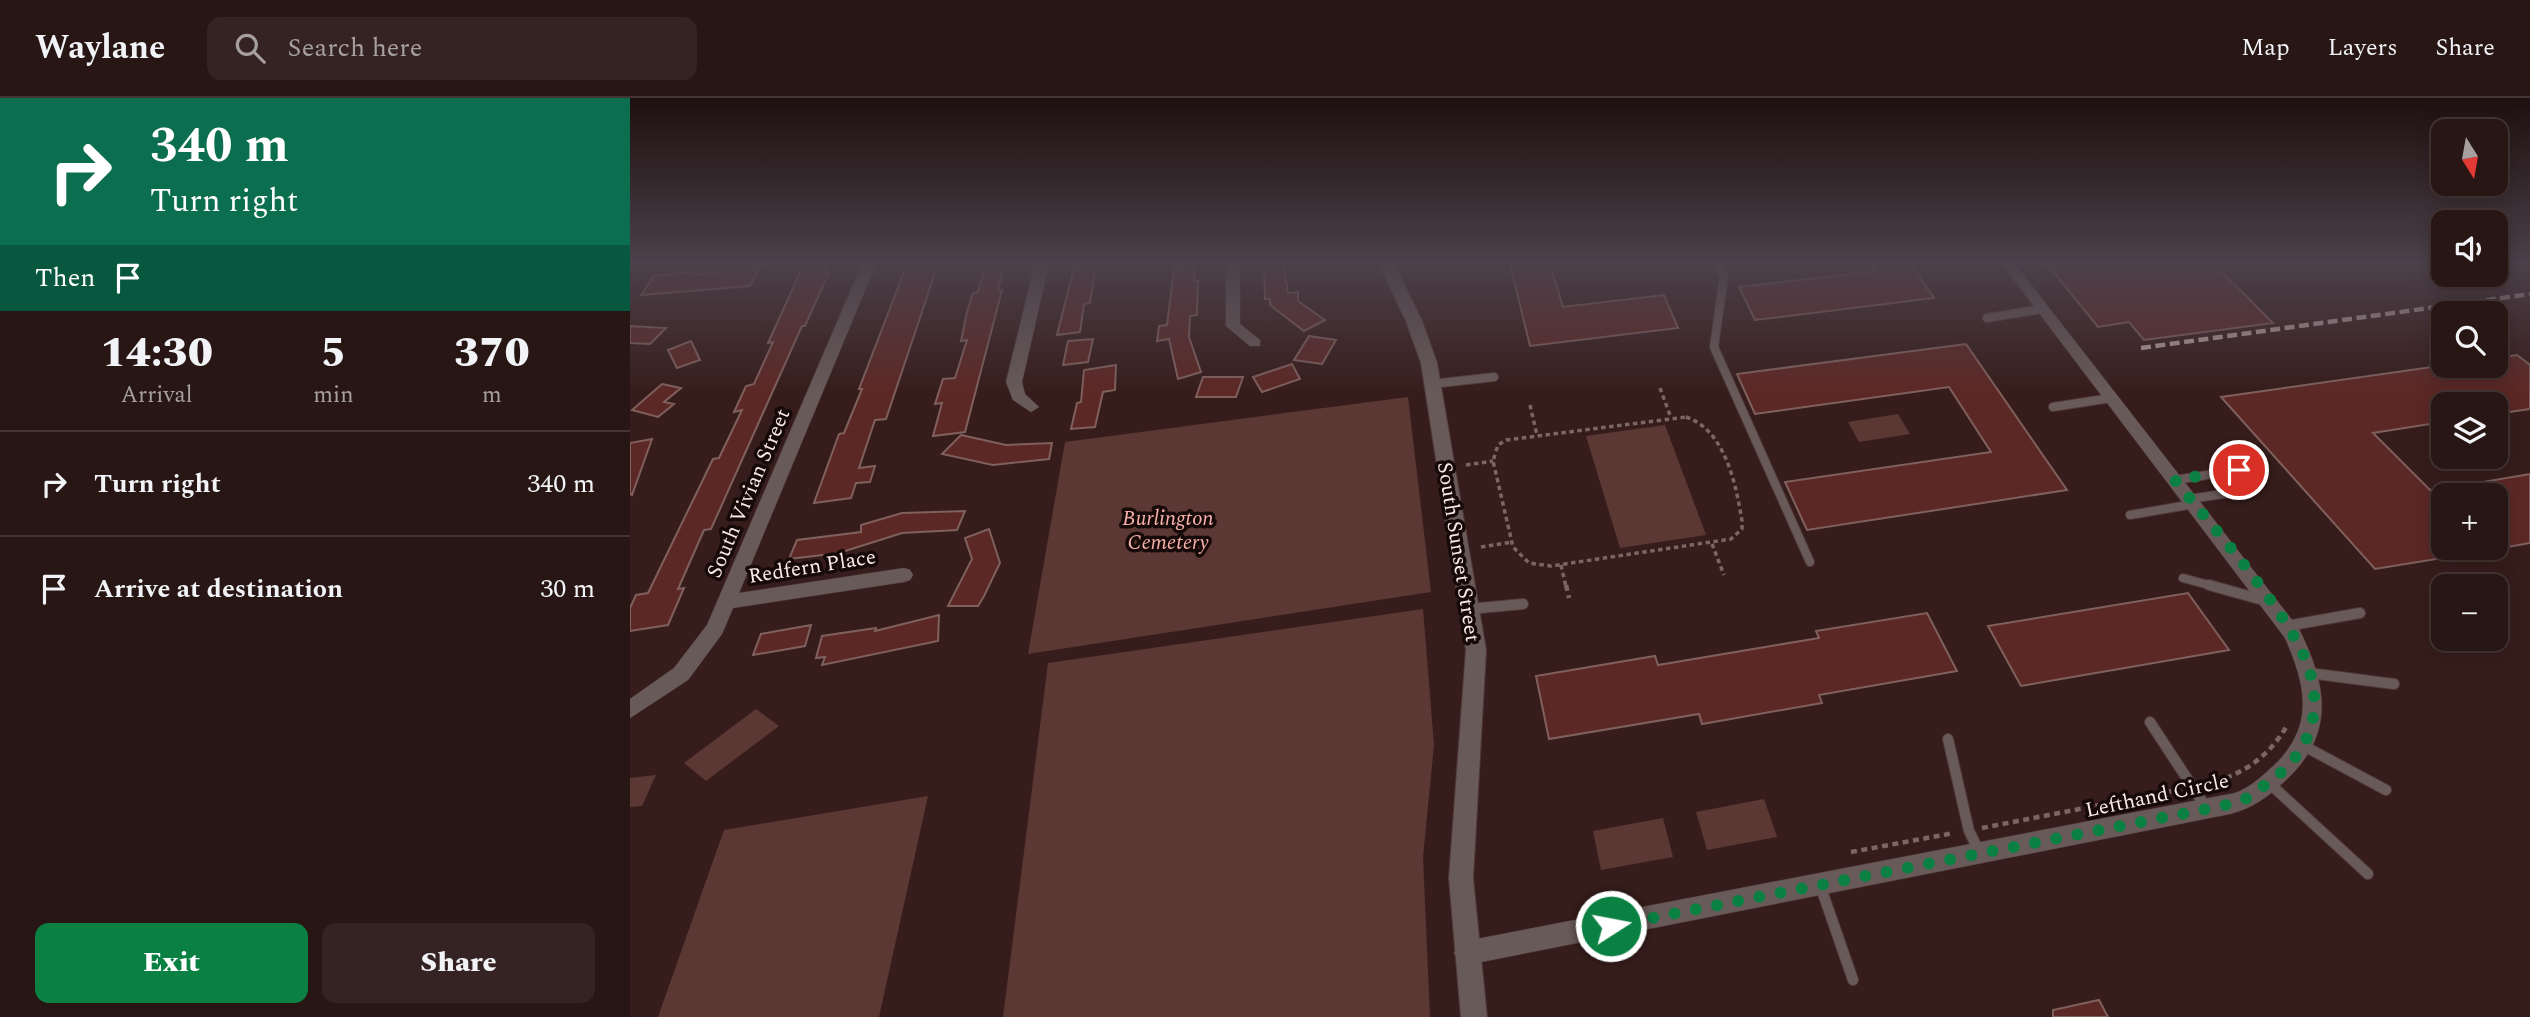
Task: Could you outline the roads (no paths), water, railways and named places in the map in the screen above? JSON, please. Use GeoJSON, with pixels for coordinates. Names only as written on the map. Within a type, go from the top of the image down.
{"type":"FeatureCollection","features":[{"type":"Feature","properties":{"kind":"street","name":"South Vivian Street"},"geometry":{"type":"LineString","coordinates":[[630,710],[681,674],[707,644],[851,307]]}},
{"type":"Feature","properties":{"kind":"street"},"geometry":{"type":"LineString","coordinates":[[1031,407],[1018,396],[1014,382],[1032,307]]}},
{"type":"Feature","properties":{"kind":"street"},"geometry":{"type":"LineString","coordinates":[[1233,307],[1233,326],[1255,343]]}},
{"type":"Feature","properties":{"kind":"street","name":"South Sunset Street"},"geometry":{"type":"LineString","coordinates":[[1406,307],[1424,345],[1432,384],[1476,650],[1462,820],[1461,878],[1474,1017]]}},
{"type":"Feature","properties":{"kind":"street","name":"Lefthand Circle"},"geometry":{"type":"LineString","coordinates":[[1466,953],[2207,809],[2244,800],[2291,765],[2304,746],[2314,717],[2309,673],[2286,626],[2042,309]]}},
{"type":"Feature","properties":{"kind":"street","name":"Redfern Place"},"geometry":{"type":"LineString","coordinates":[[727,602],[904,575]]}},
{"type":"Feature","properties":{"kind":"lane"},"geometry":{"type":"LineString","coordinates":[[1720,307],[1714,347],[1811,562]]}},
{"type":"Feature","properties":{"kind":"lane"},"geometry":{"type":"LineString","coordinates":[[1987,318],[2042,309]]}},
{"type":"Feature","properties":{"kind":"lane"},"geometry":{"type":"LineString","coordinates":[[1432,384],[1494,377]]}},
{"type":"Feature","properties":{"kind":"lane"},"geometry":{"type":"LineString","coordinates":[[2053,407],[2111,398]]}},
{"type":"Feature","properties":{"kind":"lane"},"geometry":{"type":"LineString","coordinates":[[2175,480],[2239,470]]}},
{"type":"Feature","properties":{"kind":"lane"},"geometry":{"type":"LineString","coordinates":[[2130,515],[2255,489]]}},
{"type":"Feature","properties":{"kind":"lane"},"geometry":{"type":"LineString","coordinates":[[2183,578],[2268,601]]}},
{"type":"Feature","properties":{"kind":"lane"},"geometry":{"type":"LineString","coordinates":[[1469,609],[1522,604]]}},
{"type":"Feature","properties":{"kind":"lane"},"geometry":{"type":"LineString","coordinates":[[2286,626],[2360,613]]}},
{"type":"Feature","properties":{"kind":"lane"},"geometry":{"type":"LineString","coordinates":[[2309,673],[2394,684]]}},
{"type":"Feature","properties":{"kind":"lane"},"geometry":{"type":"LineString","coordinates":[[2150,722],[2207,809]]}},
{"type":"Feature","properties":{"kind":"lane"},"geometry":{"type":"LineString","coordinates":[[1948,739],[1969,831],[1980,854]]}},
{"type":"Feature","properties":{"kind":"lane"},"geometry":{"type":"LineString","coordinates":[[2304,746],[2386,790]]}},
{"type":"Feature","properties":{"kind":"lane"},"geometry":{"type":"LineString","coordinates":[[2269,783],[2368,874]]}},
{"type":"Feature","properties":{"kind":"lane"},"geometry":{"type":"LineString","coordinates":[[1820,885],[1853,980]]}},
{"type":"Feature","properties":{"kind":"railway"},"geometry":{"type":"LineString","coordinates":[[2141,348],[2437,307]]}},
{"type":"Feature","properties":{"kind":"park label","name":"Burlington Cemetery"},"geometry":{"type":"Point","coordinates":[1168,530]}}]}
